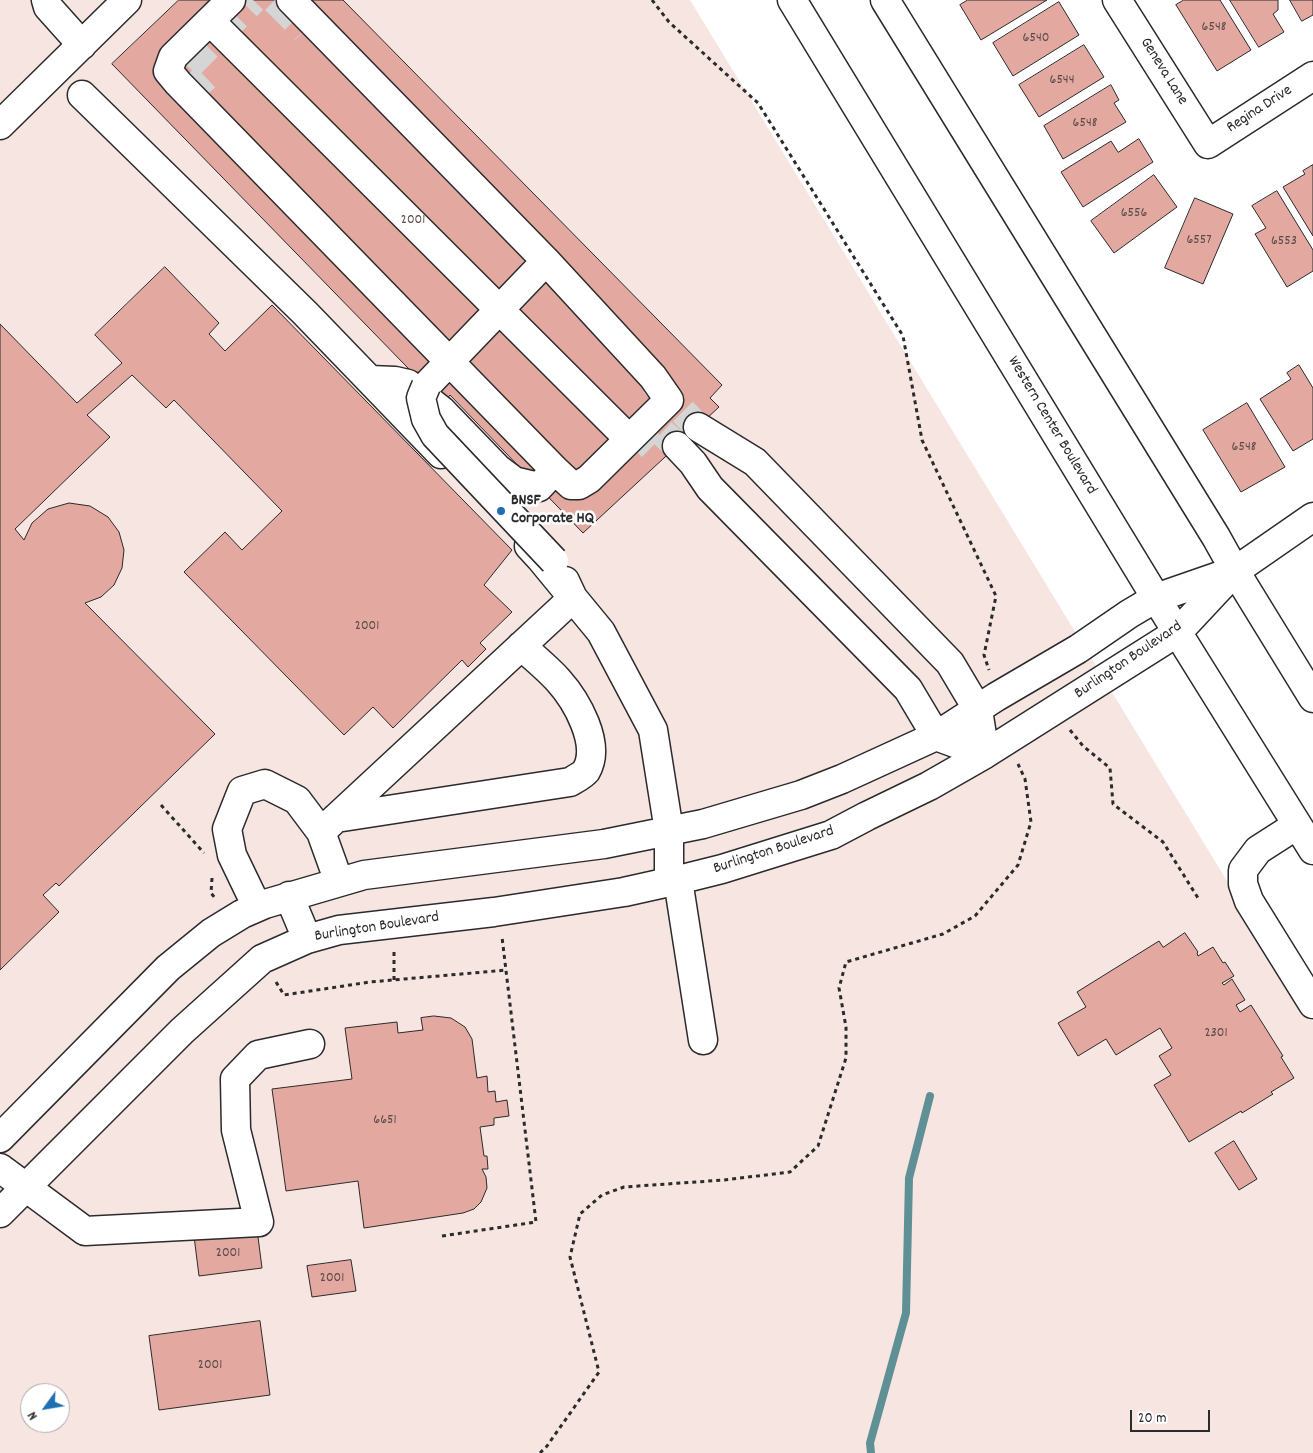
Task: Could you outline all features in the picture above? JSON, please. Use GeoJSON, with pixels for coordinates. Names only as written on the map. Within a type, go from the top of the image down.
{"type":"FeatureCollection","features":[{"type":"Feature","properties":{"kind":"street"},"geometry":{"type":"LineString","coordinates":[[46,0],[48,8],[82,45]]}},
{"type":"Feature","properties":{"kind":"street"},"geometry":{"type":"LineString","coordinates":[[2,118],[82,45],[127,0]]}},
{"type":"Feature","properties":{"kind":"street"},"geometry":{"type":"LineString","coordinates":[[230,0],[173,57],[168,71],[555,470],[571,485],[579,485],[589,479],[669,400],[654,377],[546,261],[291,0]]}},
{"type":"Feature","properties":{"kind":"street","name":"Western Center Boulevard"},"geometry":{"type":"LineString","coordinates":[[792,0],[1156,598],[1313,850]]}},
{"type":"Feature","properties":{"kind":"street"},"geometry":{"type":"LineString","coordinates":[[885,0],[1313,698]]}},
{"type":"Feature","properties":{"kind":"street","name":"Geneva Lane"},"geometry":{"type":"LineString","coordinates":[[1118,0],[1208,144]]}},
{"type":"Feature","properties":{"kind":"street"},"geometry":{"type":"LineString","coordinates":[[210,21],[629,439]]}},
{"type":"Feature","properties":{"kind":"street","name":"Regina Drive"},"geometry":{"type":"LineString","coordinates":[[1208,144],[1313,76]]}},
{"type":"Feature","properties":{"kind":"street"},"geometry":{"type":"LineString","coordinates":[[82,95],[305,313],[370,380],[541,558],[601,632],[653,730],[669,831],[673,881],[702,1040]]}},
{"type":"Feature","properties":{"kind":"street"},"geometry":{"type":"LineString","coordinates":[[546,261],[449,360],[426,386],[421,398],[426,419],[435,435],[554,561],[573,598]]}},
{"type":"Feature","properties":{"kind":"street"},"geometry":{"type":"LineString","coordinates":[[370,380],[395,381],[408,384],[442,411],[498,469],[514,481],[539,487],[555,470]]}},
{"type":"Feature","properties":{"kind":"street"},"geometry":{"type":"LineString","coordinates":[[677,446],[710,488],[908,689],[936,736],[985,754],[978,710],[950,663],[755,462],[698,427]]}},
{"type":"Feature","properties":{"kind":"street"},"geometry":{"type":"LineString","coordinates":[[0,1138],[168,968],[211,934],[242,914],[290,896],[364,875],[604,844],[703,824],[801,795],[936,736],[1078,649],[1156,598],[1235,571],[1313,517]]}},
{"type":"Feature","properties":{"kind":"street","name":"Burlington Boulevard"},"geometry":{"type":"LineString","coordinates":[[0,1213],[182,1031],[262,959],[308,939],[339,930],[494,912],[624,892],[722,869],[831,835],[929,786],[985,754],[1178,632],[1235,571]]}},
{"type":"Feature","properties":{"kind":"street"},"geometry":{"type":"LineString","coordinates":[[329,825],[573,598]]}},
{"type":"Feature","properties":{"kind":"street"},"geometry":{"type":"LineString","coordinates":[[329,825],[570,782],[585,772],[590,756],[590,738],[579,710],[559,681],[521,646]]}},
{"type":"Feature","properties":{"kind":"street"},"geometry":{"type":"LineString","coordinates":[[258,907],[232,855],[227,829],[242,791],[265,784],[298,800],[329,825],[339,882]]}},
{"type":"Feature","properties":{"kind":"street"},"geometry":{"type":"LineString","coordinates":[[1298,825],[1258,850],[1243,870],[1243,884],[1249,901],[1313,1004]]}},
{"type":"Feature","properties":{"kind":"street"},"geometry":{"type":"LineString","coordinates":[[290,896],[308,939]]}},
{"type":"Feature","properties":{"kind":"street"},"geometry":{"type":"LineString","coordinates":[[0,1168],[85,1231],[259,1222],[236,1130],[235,1079],[258,1055],[310,1044]]}},
{"type":"Feature","properties":{"kind":"path"},"geometry":{"type":"LineString","coordinates":[[1055,710],[1083,746],[1110,768],[1114,804],[1163,842],[1198,898]]}},
{"type":"Feature","properties":{"kind":"path"},"geometry":{"type":"LineString","coordinates":[[442,1236],[536,1222],[501,924],[494,912]]}},
{"type":"Feature","properties":{"kind":"shaded area","name":"BNSF Corporate HQ"},"geometry":{"type":"Polygon","coordinates":[[[0,0],[690,0],[1313,1022],[1313,1453],[0,1453],[0,0]]]}},
{"type":"Feature","properties":{"kind":"building"},"geometry":{"type":"Polygon","coordinates":[[[179,0],[343,0],[722,385],[710,398],[719,407],[583,533],[450,395],[443,404],[112,64],[179,0]]]}},
{"type":"Feature","properties":{"kind":"building"},"geometry":{"type":"Polygon","coordinates":[[[968,0],[1047,0],[981,40],[960,5],[968,0]]]}},
{"type":"Feature","properties":{"kind":"building"},"geometry":{"type":"Polygon","coordinates":[[[1184,0],[1220,0],[1251,50],[1217,71],[1176,5],[1184,0]]]}},
{"type":"Feature","properties":{"kind":"building"},"geometry":{"type":"Polygon","coordinates":[[[1230,0],[1278,0],[1278,10],[1273,14],[1284,32],[1259,47],[1230,0]]]}},
{"type":"Feature","properties":{"kind":"building"},"geometry":{"type":"Polygon","coordinates":[[[1290,0],[1313,0],[1313,15],[1302,21],[1290,0]]]}},
{"type":"Feature","properties":{"kind":"building"},"geometry":{"type":"Polygon","coordinates":[[[1059,2],[1079,35],[1013,76],[993,43],[1059,2]]]}},
{"type":"Feature","properties":{"kind":"building"},"geometry":{"type":"Polygon","coordinates":[[[1084,45],[1104,77],[1039,117],[1019,85],[1084,45]]]}},
{"type":"Feature","properties":{"kind":"building"},"geometry":{"type":"Polygon","coordinates":[[[1111,85],[1119,100],[1114,103],[1126,122],[1063,159],[1044,126],[1111,85]]]}},
{"type":"Feature","properties":{"kind":"building"},"geometry":{"type":"Polygon","coordinates":[[[1139,139],[1153,162],[1083,207],[1061,172],[1111,141],[1118,152],[1139,139]]]}},
{"type":"Feature","properties":{"kind":"building"},"geometry":{"type":"Polygon","coordinates":[[[1313,165],[1313,236],[1283,187],[1305,174],[1303,171],[1313,165]]]}},
{"type":"Feature","properties":{"kind":"building"},"geometry":{"type":"Polygon","coordinates":[[[1154,175],[1177,207],[1114,253],[1091,221],[1154,175]]]}},
{"type":"Feature","properties":{"kind":"building"},"geometry":{"type":"Polygon","coordinates":[[[1277,191],[1313,250],[1313,271],[1287,287],[1255,234],[1266,228],[1252,206],[1277,191]]]}},
{"type":"Feature","properties":{"kind":"building"},"geometry":{"type":"Polygon","coordinates":[[[1195,198],[1233,214],[1203,284],[1165,268],[1195,198]]]}},
{"type":"Feature","properties":{"kind":"building"},"geometry":{"type":"Polygon","coordinates":[[[165,267],[219,323],[209,334],[225,351],[272,305],[512,550],[484,585],[512,612],[480,643],[486,649],[468,667],[462,660],[393,728],[373,707],[344,735],[184,572],[225,532],[242,550],[282,511],[174,400],[166,408],[132,375],[87,415],[110,437],[15,529],[24,540],[32,523],[48,509],[69,503],[90,506],[108,517],[119,532],[124,550],[122,568],[114,585],[101,597],[85,603],[215,734],[59,886],[56,883],[43,895],[59,912],[0,970],[0,324],[77,403],[122,363],[95,335],[165,267]]]}},
{"type":"Feature","properties":{"kind":"building"},"geometry":{"type":"Polygon","coordinates":[[[1299,365],[1313,388],[1313,439],[1293,451],[1260,399],[1291,379],[1287,373],[1299,365]]]}},
{"type":"Feature","properties":{"kind":"building"},"geometry":{"type":"Polygon","coordinates":[[[1247,403],[1285,467],[1241,492],[1203,430],[1247,403]]]}},
{"type":"Feature","properties":{"kind":"building"},"geometry":{"type":"Polygon","coordinates":[[[1185,933],[1198,952],[1198,956],[1213,947],[1223,963],[1225,962],[1234,976],[1222,983],[1224,985],[1232,979],[1245,1000],[1236,1005],[1240,1012],[1251,1005],[1283,1056],[1281,1057],[1294,1078],[1271,1092],[1273,1094],[1242,1113],[1241,1111],[1189,1142],[1154,1085],[1171,1075],[1159,1056],[1172,1048],[1160,1028],[1116,1055],[1106,1039],[1078,1056],[1058,1023],[1086,1007],[1077,992],[1159,941],[1163,947],[1185,933]]]}},
{"type":"Feature","properties":{"kind":"building"},"geometry":{"type":"Polygon","coordinates":[[[434,1016],[451,1018],[465,1027],[472,1039],[477,1078],[487,1076],[488,1092],[495,1091],[496,1102],[507,1100],[509,1116],[494,1118],[494,1125],[480,1127],[488,1169],[482,1169],[486,1177],[487,1188],[481,1202],[474,1209],[463,1213],[364,1228],[358,1181],[286,1191],[272,1089],[352,1079],[345,1028],[397,1022],[398,1033],[423,1030],[421,1018],[434,1016]]]}},
{"type":"Feature","properties":{"kind":"building"},"geometry":{"type":"Polygon","coordinates":[[[1234,1141],[1257,1179],[1239,1190],[1215,1153],[1234,1141]]]}},
{"type":"Feature","properties":{"kind":"building"},"geometry":{"type":"Polygon","coordinates":[[[257,1229],[262,1268],[199,1276],[194,1236],[257,1229]]]}},
{"type":"Feature","properties":{"kind":"building"},"geometry":{"type":"Polygon","coordinates":[[[351,1260],[356,1291],[312,1297],[307,1266],[351,1260]]]}},
{"type":"Feature","properties":{"kind":"building"},"geometry":{"type":"Polygon","coordinates":[[[260,1321],[270,1395],[159,1410],[149,1336],[260,1321]]]}},
{"type":"Feature","properties":{"kind":"waterway"},"geometry":{"type":"LineString","coordinates":[[871,1453],[870,1443],[906,1313],[909,1178],[930,1096]]}},
{"type":"Feature","properties":{"kind":"tunnel"},"geometry":{"type":"LineString","coordinates":[[205,97],[182,73],[253,0]]}},
{"type":"Feature","properties":{"kind":"tunnel"},"geometry":{"type":"LineString","coordinates":[[275,0],[305,30]]}},
{"type":"Feature","properties":{"kind":"tunnel"},"geometry":{"type":"LineString","coordinates":[[653,382],[698,427]]}},
{"type":"Feature","properties":{"kind":"tunnel"},"geometry":{"type":"LineString","coordinates":[[632,447],[654,425],[677,446]]}},
{"type":"Feature","properties":{"kind":"place","name":"BNSF Corporate HQ"},"geometry":{"type":"Point","coordinates":[501,511]}}]}
